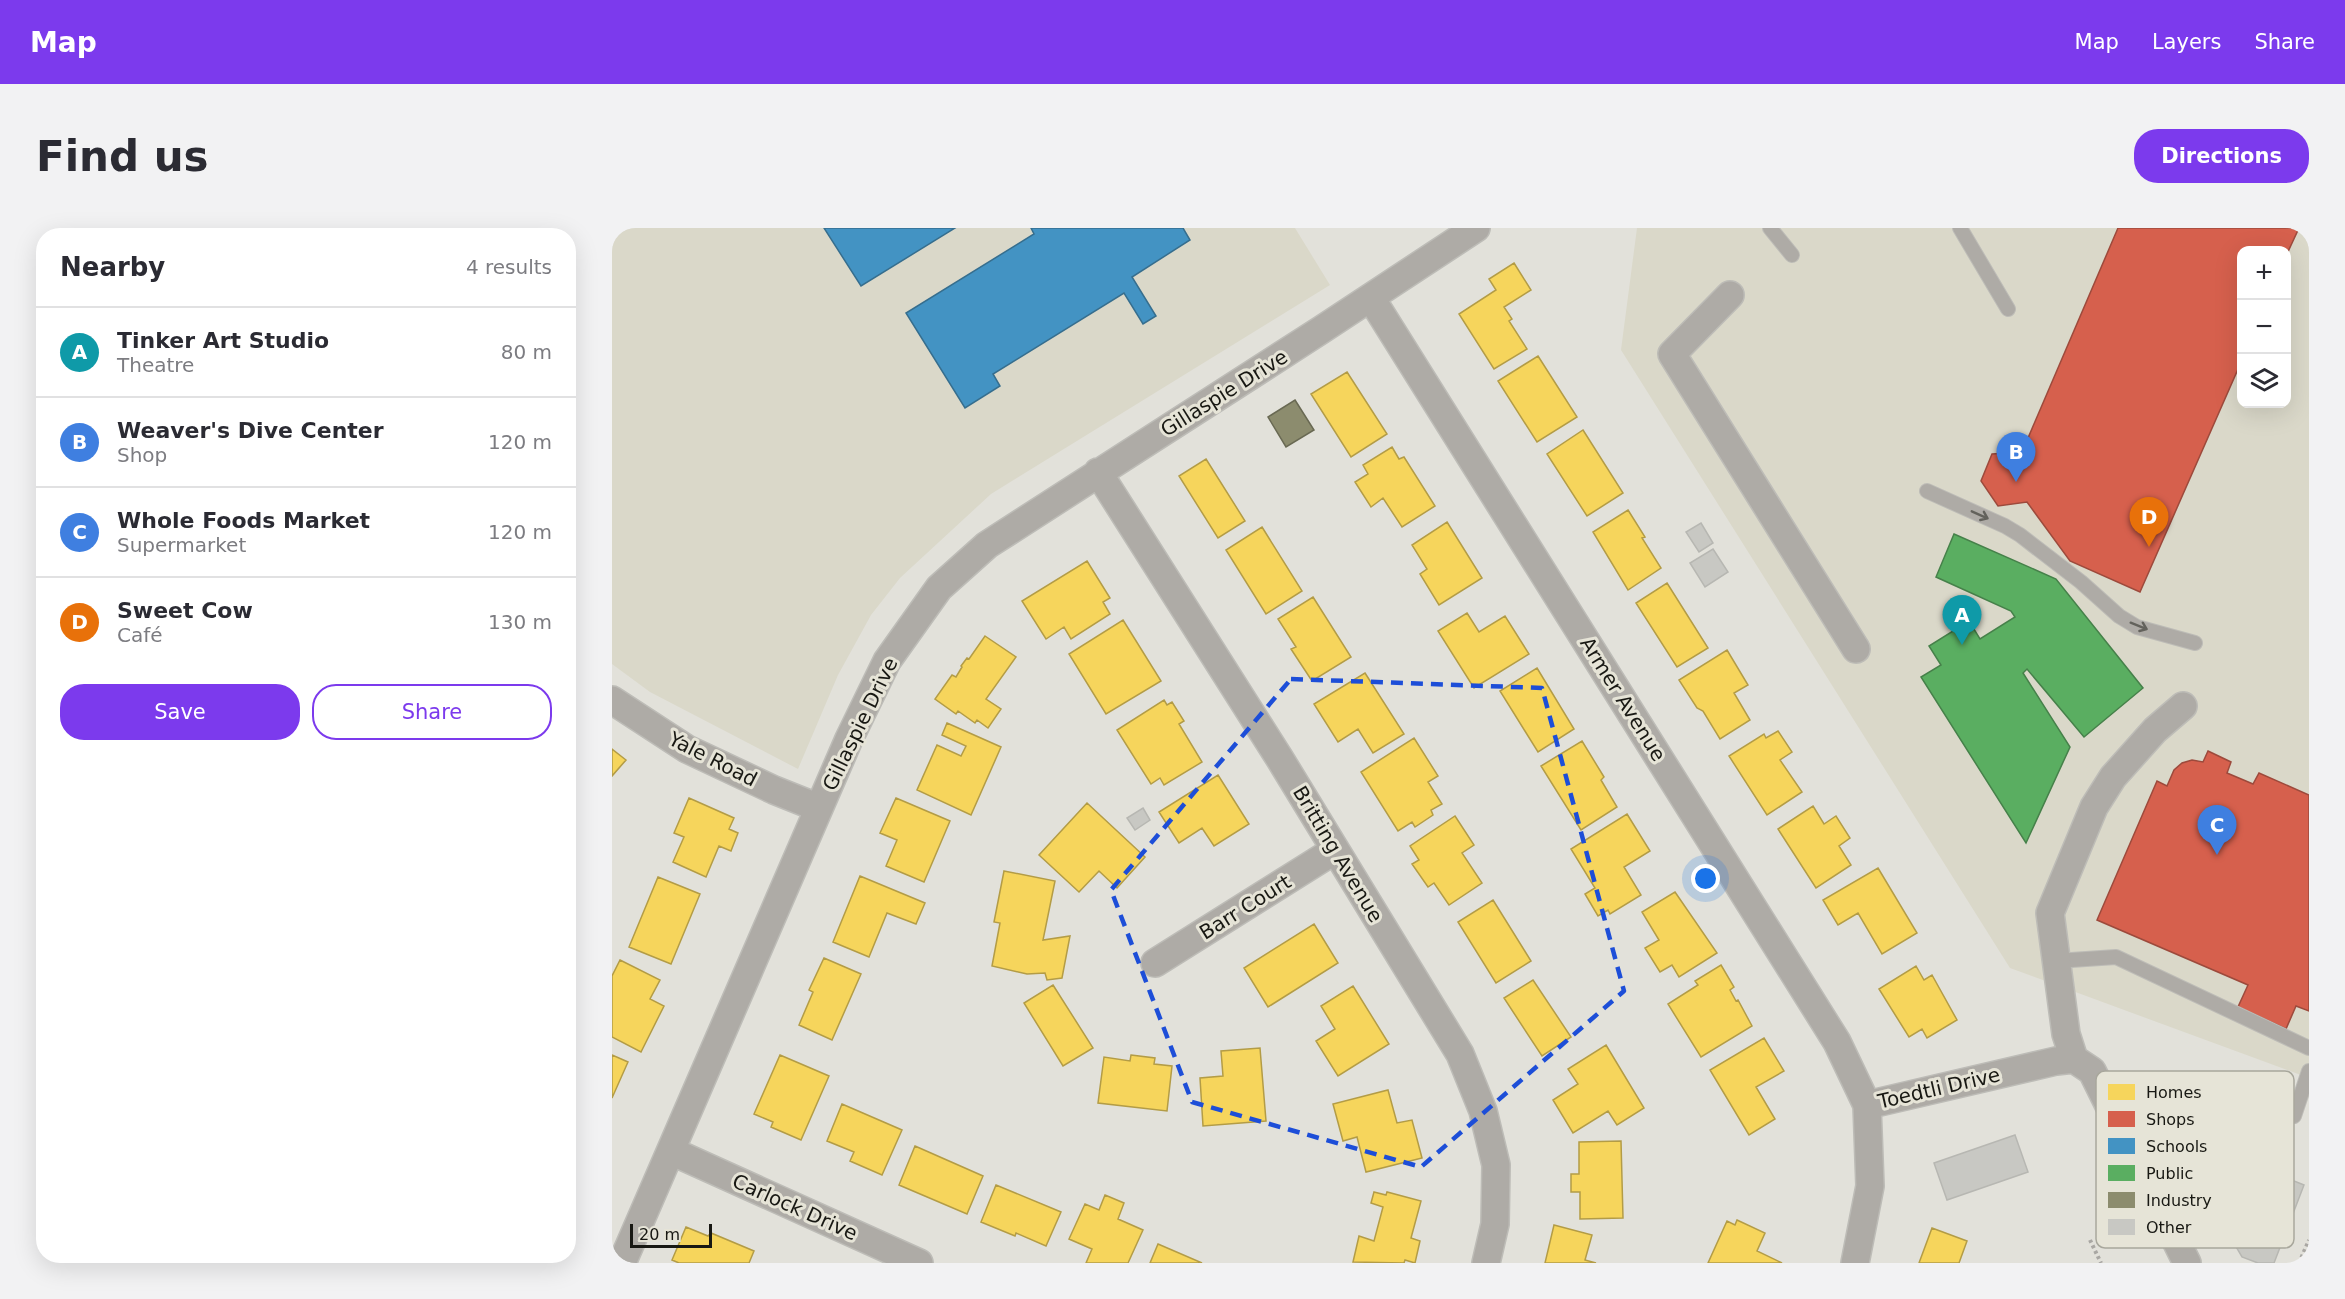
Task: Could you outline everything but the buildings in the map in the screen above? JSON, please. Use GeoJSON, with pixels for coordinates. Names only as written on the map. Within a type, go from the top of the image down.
{"type":"FeatureCollection","features":[{"type":"Feature","properties":{"kind":"street","name":"Gillaspie Drive"},"geometry":{"type":"LineString","coordinates":[[622,1263],[849,739],[887,661],[939,588],[987,545],[1476,228]]}},
{"type":"Feature","properties":{"kind":"street"},"geometry":{"type":"LineString","coordinates":[[1730,295],[1672,354],[1856,650]]}},
{"type":"Feature","properties":{"kind":"street","name":"Armer Avenue"},"geometry":{"type":"LineString","coordinates":[[1371,298],[1837,1042],[1867,1105]]}},
{"type":"Feature","properties":{"kind":"street","name":"Britting Avenue"},"geometry":{"type":"LineString","coordinates":[[1098,472],[1280,759],[1460,1054],[1483,1111],[1496,1165],[1495,1224],[1486,1263]]}},
{"type":"Feature","properties":{"kind":"street","name":"Yale Road"},"geometry":{"type":"LineString","coordinates":[[612,700],[687,749],[774,790],[819,808]]}},
{"type":"Feature","properties":{"kind":"street"},"geometry":{"type":"LineString","coordinates":[[2096,1090],[2066,1034],[2050,913],[2094,807],[2113,777],[2155,730],[2183,706]]}},
{"type":"Feature","properties":{"kind":"street","name":"Barr Court"},"geometry":{"type":"LineString","coordinates":[[1155,963],[1335,850]]}},
{"type":"Feature","properties":{"kind":"street","name":"Toedtli Drive"},"geometry":{"type":"LineString","coordinates":[[1855,1263],[1870,1186],[1867,1105],[2056,1061],[2083,1065]]}},
{"type":"Feature","properties":{"kind":"street","name":"Carlock Drive"},"geometry":{"type":"LineString","coordinates":[[670,1150],[919,1263]]}},
{"type":"Feature","properties":{"kind":"street"},"geometry":{"type":"LineString","coordinates":[[2179,1248],[2187,1263]]}},
{"type":"Feature","properties":{"kind":"lane"},"geometry":{"type":"LineString","coordinates":[[1770,228],[1792,255]]}},
{"type":"Feature","properties":{"kind":"lane"},"geometry":{"type":"LineString","coordinates":[[1960,228],[2008,309]]}},
{"type":"Feature","properties":{"kind":"lane"},"geometry":{"type":"LineString","coordinates":[[1927,491],[2020,535],[2081,582],[2119,616],[2137,627],[2195,643]]}},
{"type":"Feature","properties":{"kind":"lane"},"geometry":{"type":"LineString","coordinates":[[2056,961],[2116,957],[2309,1048]]}},
{"type":"Feature","properties":{"kind":"lane"},"geometry":{"type":"LineString","coordinates":[[2294,1116],[2309,1071]]}},
{"type":"Feature","properties":{"kind":"path"},"geometry":{"type":"LineString","coordinates":[[2090,1240],[2101,1263]]}},
{"type":"Feature","properties":{"kind":"path"},"geometry":{"type":"LineString","coordinates":[[2299,1263],[2309,1240]]}},
{"type":"Feature","properties":{"kind":"highlighted area"},"geometry":{"type":"Polygon","coordinates":[[[1291,679],[1542,688],[1624,991],[1421,1167],[1192,1102],[1111,890],[1291,679]]]}},
{"type":"Feature","properties":{"kind":"shaded area"},"geometry":{"type":"Polygon","coordinates":[[[612,228],[1295,228],[1330,285],[991,494],[900,578],[871,615],[838,675],[798,769],[650,692],[612,664],[612,228]]]}},
{"type":"Feature","properties":{"kind":"shaded area"},"geometry":{"type":"Polygon","coordinates":[[[1637,228],[2309,228],[2309,1078],[2010,968],[1621,350],[1637,228]]]}},
{"type":"Feature","properties":{"kind":"place","name":"Weaver's Dive Center"},"geometry":{"type":"Point","coordinates":[2016,482]}},
{"type":"Feature","properties":{"kind":"place","name":"Sweet Cow"},"geometry":{"type":"Point","coordinates":[2149,547]}},
{"type":"Feature","properties":{"kind":"place","name":"Tinker Art Studio"},"geometry":{"type":"Point","coordinates":[1962,645]}},
{"type":"Feature","properties":{"kind":"place","name":"Whole Foods Market"},"geometry":{"type":"Point","coordinates":[2217,855]}}]}
